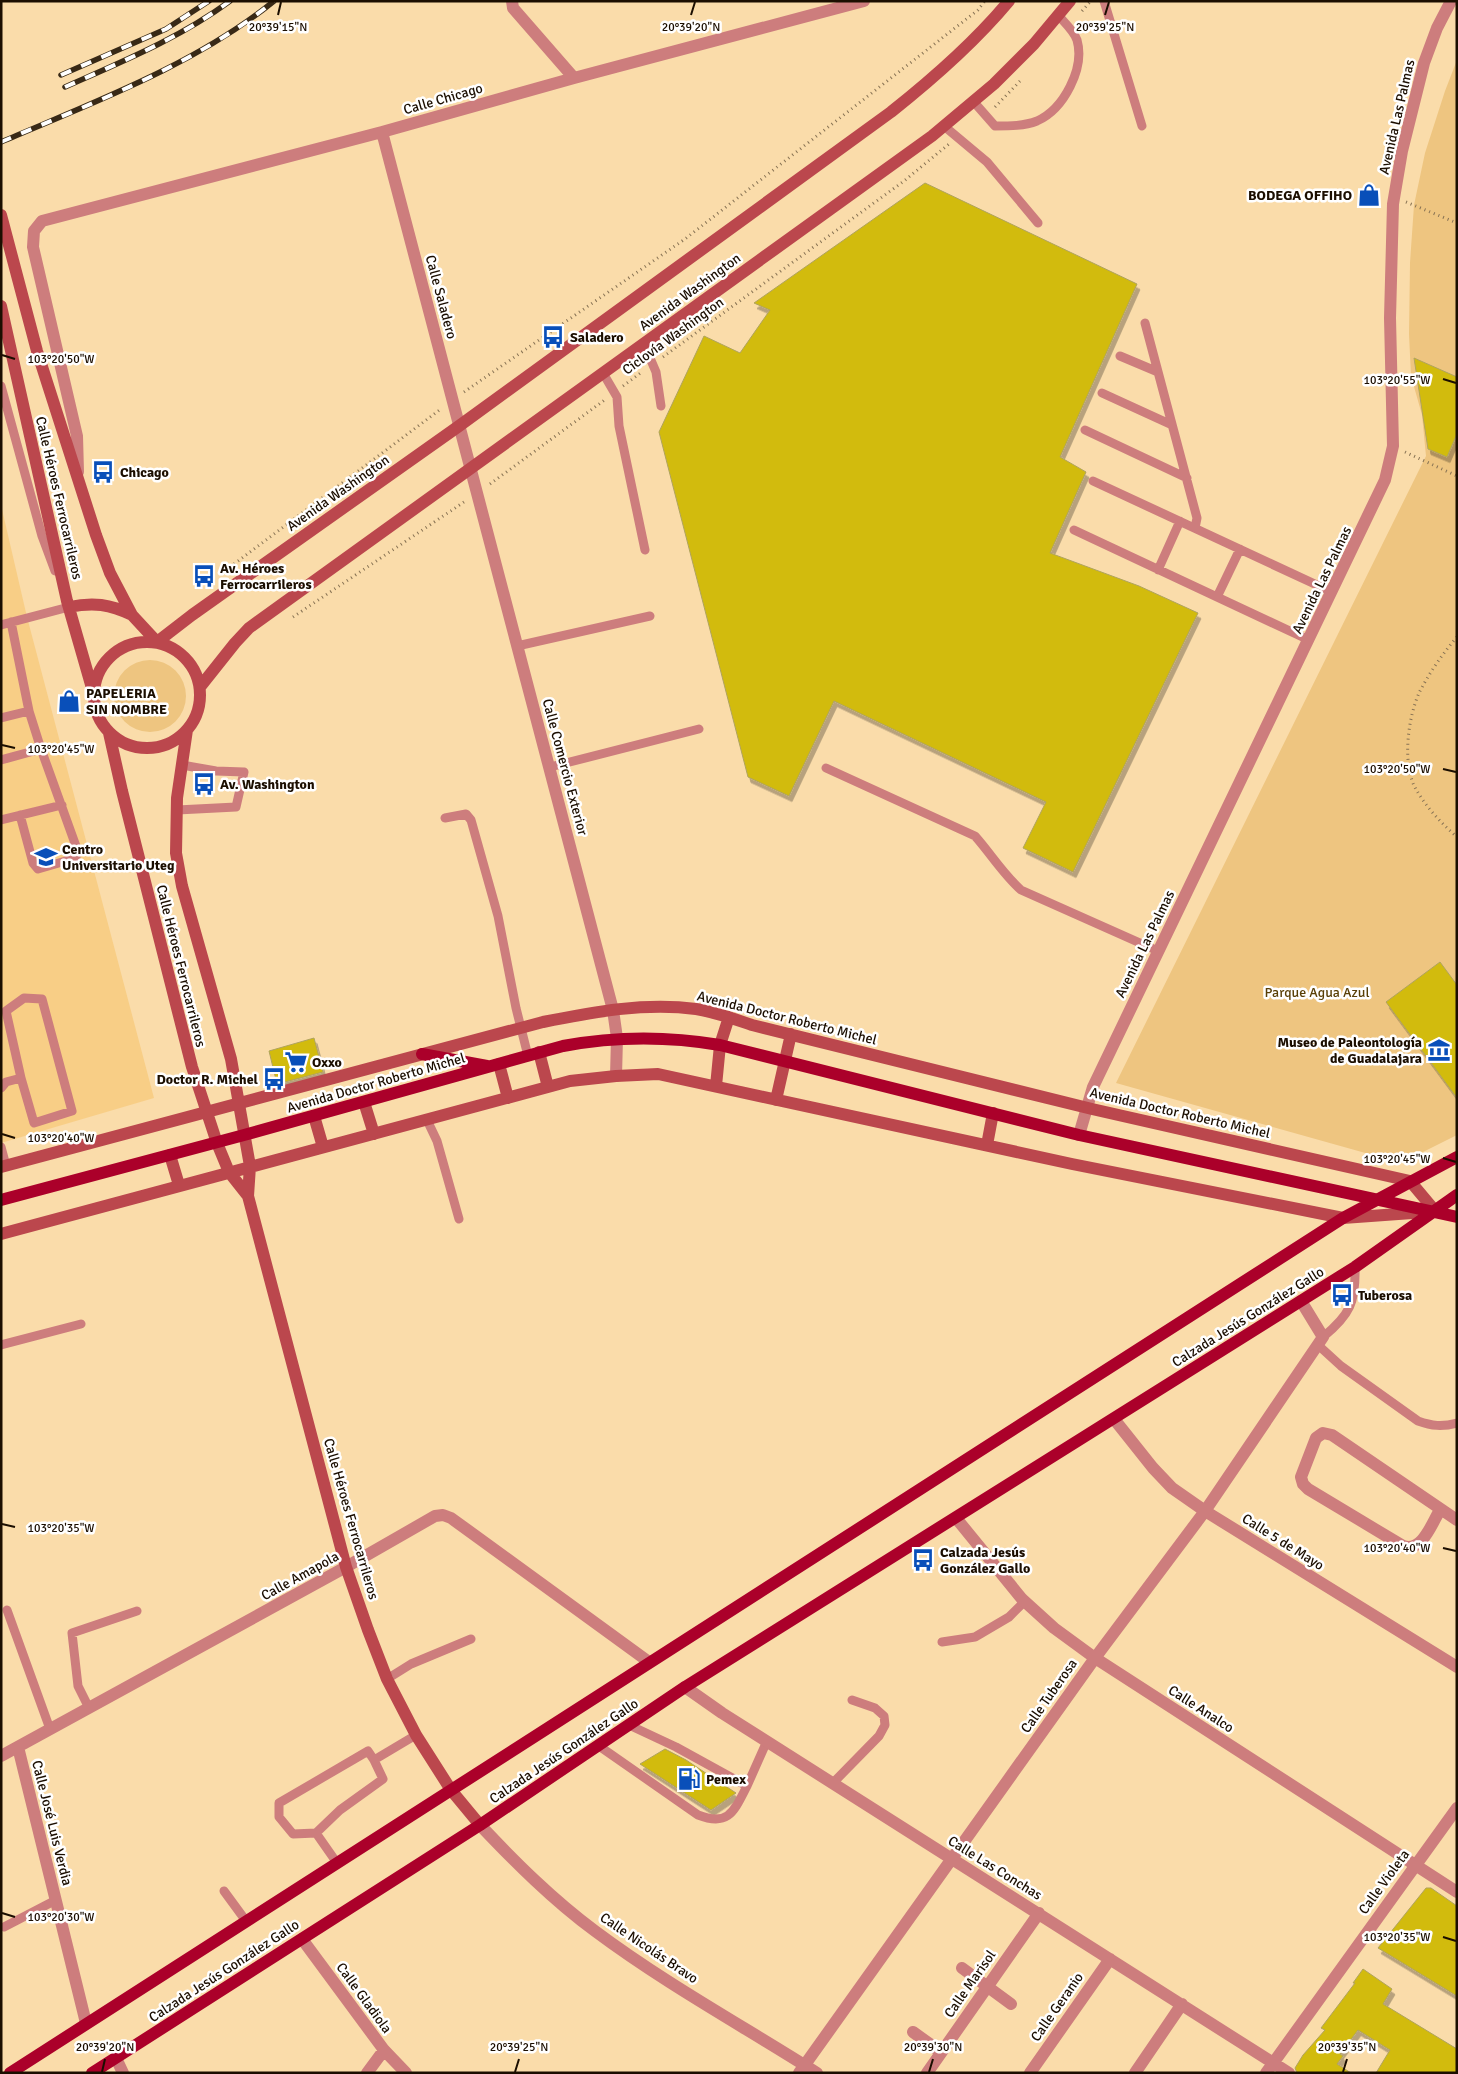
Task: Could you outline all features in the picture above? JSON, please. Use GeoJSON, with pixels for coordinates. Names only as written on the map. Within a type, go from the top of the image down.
{"type":"FeatureCollection","features":[{"type":"Feature","properties":{"kind":"main road","name":"Avenida Washington"},"geometry":{"type":"LineString","coordinates":[[157,642],[192,615],[460,426],[891,112],[930,81],[965,49],[1009,1]]}},
{"type":"Feature","properties":{"kind":"main road","name":"Avenida Washington"},"geometry":{"type":"LineString","coordinates":[[200,688],[249,628],[944,126],[994,84],[1034,44],[1070,1]]}},
{"type":"Feature","properties":{"kind":"main road","name":"Calle Héroes Ferrocarrileros"},"geometry":{"type":"LineString","coordinates":[[1,215],[37,351],[78,481],[110,573],[132,615],[157,642]]}},
{"type":"Feature","properties":{"kind":"main road","name":"Calle Héroes Ferrocarrileros"},"geometry":{"type":"LineString","coordinates":[[1,306],[68,604],[94,694]]}},
{"type":"Feature","properties":{"kind":"main road"},"geometry":{"type":"LineString","coordinates":[[68,604],[98,603],[118,608],[132,615]]}},
{"type":"Feature","properties":{"kind":"main road"},"geometry":{"type":"LineString","coordinates":[[141,642],[157,642],[172,648],[186,658],[195,672],[200,688],[200,703],[195,717],[187,730],[174,742],[158,748],[140,748],[123,744],[109,733],[95,709],[96,679],[102,665],[113,654],[126,646],[141,642]]}},
{"type":"Feature","properties":{"kind":"main road","name":"Calle Héroes Ferrocarrileros"},"geometry":{"type":"LineString","coordinates":[[187,730],[177,810],[176,853],[182,886],[231,1058],[250,1166],[248,1196],[346,1568],[387,1679],[416,1735],[451,1790],[480,1826]]}},
{"type":"Feature","properties":{"kind":"main road","name":"Calle Héroes Ferrocarrileros"},"geometry":{"type":"LineString","coordinates":[[109,733],[192,1067],[217,1143],[229,1172],[248,1196]]}},
{"type":"Feature","properties":{"kind":"main road","name":"Avenida Doctor Roberto Michel"},"geometry":{"type":"LineString","coordinates":[[4,1166],[569,1016],[654,1007],[697,1009],[1086,1108],[1410,1181]]}},
{"type":"Feature","properties":{"kind":"main road"},"geometry":{"type":"LineString","coordinates":[[716,1086],[720,1045],[729,1017]]}},
{"type":"Feature","properties":{"kind":"main road"},"geometry":{"type":"LineString","coordinates":[[776,1100],[791,1034]]}},
{"type":"Feature","properties":{"kind":"main road","name":"Avenida Doctor Roberto Michel"},"geometry":{"type":"LineString","coordinates":[[1,1200],[217,1143],[533,1054],[593,1040],[616,1038],[689,1040],[720,1045],[1079,1135],[1457,1217]]}},
{"type":"Feature","properties":{"kind":"main road"},"geometry":{"type":"LineString","coordinates":[[422,1054],[494,1065],[508,1098]]}},
{"type":"Feature","properties":{"kind":"main road"},"geometry":{"type":"LineString","coordinates":[[533,1054],[548,1087]]}},
{"type":"Feature","properties":{"kind":"main road","name":"Avenida Doctor Roberto Michel"},"geometry":{"type":"LineString","coordinates":[[1,1234],[570,1081],[658,1074],[987,1145],[1343,1218],[1436,1212]]}},
{"type":"Feature","properties":{"kind":"main road"},"geometry":{"type":"LineString","coordinates":[[364,1102],[374,1134]]}},
{"type":"Feature","properties":{"kind":"main road"},"geometry":{"type":"LineString","coordinates":[[987,1145],[993,1114]]}},
{"type":"Feature","properties":{"kind":"main road"},"geometry":{"type":"LineString","coordinates":[[314,1116],[323,1147]]}},
{"type":"Feature","properties":{"kind":"main road"},"geometry":{"type":"LineString","coordinates":[[170,1155],[179,1185]]}},
{"type":"Feature","properties":{"kind":"main road"},"geometry":{"type":"LineString","coordinates":[[1436,1212],[1410,1181],[1457,1157]]}},
{"type":"Feature","properties":{"kind":"main road","name":"Calzada Jesús González Gallo"},"geometry":{"type":"LineString","coordinates":[[10,2073],[1343,1218],[1410,1181]]}},
{"type":"Feature","properties":{"kind":"main road","name":"Calzada Jesús González Gallo"},"geometry":{"type":"LineString","coordinates":[[92,2073],[480,1826],[686,1687],[1355,1267],[1457,1196]]}},
{"type":"Feature","properties":{"kind":"street"},"geometry":{"type":"LineString","coordinates":[[512,1],[514,8],[574,78]]}},
{"type":"Feature","properties":{"kind":"street","name":"Calle Chicago"},"geometry":{"type":"LineString","coordinates":[[34,231],[42,220],[382,132],[574,78],[864,1]]}},
{"type":"Feature","properties":{"kind":"street","name":"Avenida Las Palmas"},"geometry":{"type":"LineString","coordinates":[[1079,1135],[1093,1086],[1385,480],[1393,446],[1390,255],[1394,197],[1402,151],[1424,63],[1437,28],[1451,1]]}},
{"type":"Feature","properties":{"kind":"street","name":"Calle Saladero"},"geometry":{"type":"LineString","coordinates":[[382,132],[471,468]]}},
{"type":"Feature","properties":{"kind":"street","name":"Calle Héroes Ferrocarrileros"},"geometry":{"type":"LineString","coordinates":[[34,231],[33,247],[77,436],[78,481]]}},
{"type":"Feature","properties":{"kind":"street","name":"Calle Comercio Exterior"},"geometry":{"type":"LineString","coordinates":[[471,468],[613,1010],[616,1038],[616,1076]]}},
{"type":"Feature","properties":{"kind":"street"},"geometry":{"type":"LineString","coordinates":[[1301,1301],[1321,1341]]}},
{"type":"Feature","properties":{"kind":"street","name":"Calle Tuberosa"},"geometry":{"type":"LineString","coordinates":[[802,2069],[1095,1658],[1205,1511],[1321,1341]]}},
{"type":"Feature","properties":{"kind":"street","name":"Calle 5 de Mayo"},"geometry":{"type":"LineString","coordinates":[[1114,1419],[1166,1482],[1205,1511],[1457,1667]]}},
{"type":"Feature","properties":{"kind":"street"},"geometry":{"type":"LineString","coordinates":[[1440,1510],[1416,1547],[1403,1546],[1308,1489],[1303,1484],[1301,1477],[1316,1438],[1323,1433],[1332,1435],[1457,1520]]}},
{"type":"Feature","properties":{"kind":"street","name":"Calle Amapola"},"geometry":{"type":"LineString","coordinates":[[1,1756],[346,1568],[435,1516],[443,1515],[451,1518],[649,1662]]}},
{"type":"Feature","properties":{"kind":"street","name":"Calle Analco"},"geometry":{"type":"LineString","coordinates":[[956,1518],[1025,1601],[1054,1628],[1095,1658],[1457,1892]]}},
{"type":"Feature","properties":{"kind":"street","name":"Calle Las Conchas"},"geometry":{"type":"LineString","coordinates":[[686,1687],[766,1741],[1182,2004],[1270,2068],[1289,2073]]}},
{"type":"Feature","properties":{"kind":"street","name":"Calle José Luis Verdia"},"geometry":{"type":"LineString","coordinates":[[18,1746],[86,2023]]}},
{"type":"Feature","properties":{"kind":"street","name":"Calle Violeta"},"geometry":{"type":"LineString","coordinates":[[1270,2068],[1414,1865],[1457,1808]]}},
{"type":"Feature","properties":{"kind":"street","name":"Calle Nicolás Bravo"},"geometry":{"type":"LineString","coordinates":[[480,1826],[546,1891],[601,1935],[802,2069],[817,2073]]}},
{"type":"Feature","properties":{"kind":"street","name":"Calle Marisol"},"geometry":{"type":"LineString","coordinates":[[927,2073],[1039,1914]]}},
{"type":"Feature","properties":{"kind":"street","name":"Calle Gladiola"},"geometry":{"type":"LineString","coordinates":[[302,1939],[384,2050],[406,2073]]}},
{"type":"Feature","properties":{"kind":"street","name":"Calle Geranio"},"geometry":{"type":"LineString","coordinates":[[1030,2073],[1110,1959]]}},
{"type":"Feature","properties":{"kind":"street"},"geometry":{"type":"LineString","coordinates":[[962,1968],[1011,2004]]}},
{"type":"Feature","properties":{"kind":"street"},"geometry":{"type":"LineString","coordinates":[[1135,2073],[1182,2004]]}},
{"type":"Feature","properties":{"kind":"street"},"geometry":{"type":"LineString","coordinates":[[913,2032],[941,2052]]}},
{"type":"Feature","properties":{"kind":"street"},"geometry":{"type":"LineString","coordinates":[[367,2073],[384,2050]]}},
{"type":"Feature","properties":{"kind":"street"},"geometry":{"type":"LineString","coordinates":[[116,2058],[123,2073]]}},
{"type":"Feature","properties":{"kind":"lane"},"geometry":{"type":"LineString","coordinates":[[1104,1],[1142,126]]}},
{"type":"Feature","properties":{"kind":"lane"},"geometry":{"type":"LineString","coordinates":[[973,101],[996,126],[1016,126],[1038,120],[1058,104],[1074,80],[1079,59],[1077,38],[1058,15]]}},
{"type":"Feature","properties":{"kind":"lane"},"geometry":{"type":"LineString","coordinates":[[944,126],[987,162],[1038,224]]}},
{"type":"Feature","properties":{"kind":"lane"},"geometry":{"type":"LineString","coordinates":[[1145,323],[1197,518],[1195,528]]}},
{"type":"Feature","properties":{"kind":"lane"},"geometry":{"type":"LineString","coordinates":[[644,344],[653,364],[661,406]]}},
{"type":"Feature","properties":{"kind":"lane"},"geometry":{"type":"LineString","coordinates":[[1120,356],[1158,372]]}},
{"type":"Feature","properties":{"kind":"lane"},"geometry":{"type":"LineString","coordinates":[[603,373],[617,397],[619,426],[645,550]]}},
{"type":"Feature","properties":{"kind":"lane"},"geometry":{"type":"LineString","coordinates":[[1,386],[42,536],[68,604],[1,625]]}},
{"type":"Feature","properties":{"kind":"lane"},"geometry":{"type":"LineString","coordinates":[[1102,393],[1172,425]]}},
{"type":"Feature","properties":{"kind":"lane"},"geometry":{"type":"LineString","coordinates":[[1085,430],[1187,478]]}},
{"type":"Feature","properties":{"kind":"lane"},"geometry":{"type":"LineString","coordinates":[[1093,481],[1332,592]]}},
{"type":"Feature","properties":{"kind":"lane"},"geometry":{"type":"LineString","coordinates":[[1158,570],[1180,521]]}},
{"type":"Feature","properties":{"kind":"lane"},"geometry":{"type":"LineString","coordinates":[[1074,530],[1309,640]]}},
{"type":"Feature","properties":{"kind":"lane"},"geometry":{"type":"LineString","coordinates":[[1217,597],[1240,549]]}},
{"type":"Feature","properties":{"kind":"lane"},"geometry":{"type":"LineString","coordinates":[[517,646],[650,616]]}},
{"type":"Feature","properties":{"kind":"lane"},"geometry":{"type":"LineString","coordinates":[[11,622],[29,711],[77,849],[76,858],[38,869],[33,862],[20,815]]}},
{"type":"Feature","properties":{"kind":"lane"},"geometry":{"type":"LineString","coordinates":[[1,718],[29,711]]}},
{"type":"Feature","properties":{"kind":"lane"},"geometry":{"type":"LineString","coordinates":[[550,767],[699,729]]}},
{"type":"Feature","properties":{"kind":"lane"},"geometry":{"type":"LineString","coordinates":[[1,760],[41,749]]}},
{"type":"Feature","properties":{"kind":"lane"},"geometry":{"type":"LineString","coordinates":[[177,810],[236,807],[244,772],[216,772],[182,765]]}},
{"type":"Feature","properties":{"kind":"lane"},"geometry":{"type":"LineString","coordinates":[[826,768],[975,836],[988,850],[1008,879],[1021,890],[1158,951]]}},
{"type":"Feature","properties":{"kind":"lane"},"geometry":{"type":"LineString","coordinates":[[1,820],[62,805]]}},
{"type":"Feature","properties":{"kind":"lane"},"geometry":{"type":"LineString","coordinates":[[445,818],[466,814],[472,820],[498,916],[520,1028],[533,1054]]}},
{"type":"Feature","properties":{"kind":"lane"},"geometry":{"type":"LineString","coordinates":[[24,998],[42,999],[72,1112],[34,1123],[21,1078],[6,1011],[24,998]]}},
{"type":"Feature","properties":{"kind":"lane"},"geometry":{"type":"LineString","coordinates":[[1,1088],[6,1082],[21,1078]]}},
{"type":"Feature","properties":{"kind":"lane"},"geometry":{"type":"LineString","coordinates":[[427,1120],[437,1141],[459,1219]]}},
{"type":"Feature","properties":{"kind":"lane"},"geometry":{"type":"LineString","coordinates":[[1,1147],[4,1166]]}},
{"type":"Feature","properties":{"kind":"lane","name":"Calle Tuberosa"},"geometry":{"type":"LineString","coordinates":[[1321,1341],[1347,1314],[1353,1301],[1356,1287],[1355,1267]]}},
{"type":"Feature","properties":{"kind":"lane"},"geometry":{"type":"LineString","coordinates":[[1,1345],[81,1324]]}},
{"type":"Feature","properties":{"kind":"lane"},"geometry":{"type":"LineString","coordinates":[[1321,1341],[1341,1366],[1418,1421],[1430,1425],[1446,1426],[1457,1423]]}},
{"type":"Feature","properties":{"kind":"lane"},"geometry":{"type":"LineString","coordinates":[[942,1642],[975,1637],[1009,1617],[1025,1601]]}},
{"type":"Feature","properties":{"kind":"lane"},"geometry":{"type":"LineString","coordinates":[[7,1610],[50,1729]]}},
{"type":"Feature","properties":{"kind":"lane"},"geometry":{"type":"LineString","coordinates":[[89,1708],[78,1686],[72,1633],[137,1611]]}},
{"type":"Feature","properties":{"kind":"lane"},"geometry":{"type":"LineString","coordinates":[[387,1679],[411,1664],[471,1639]]}},
{"type":"Feature","properties":{"kind":"lane"},"geometry":{"type":"LineString","coordinates":[[833,1783],[879,1736],[885,1725],[884,1716],[874,1708],[852,1700]]}},
{"type":"Feature","properties":{"kind":"lane"},"geometry":{"type":"LineString","coordinates":[[629,1725],[676,1746],[747,1786]]}},
{"type":"Feature","properties":{"kind":"lane"},"geometry":{"type":"LineString","coordinates":[[374,1760],[416,1735]]}},
{"type":"Feature","properties":{"kind":"lane"},"geometry":{"type":"LineString","coordinates":[[599,1746],[698,1815],[711,1820],[723,1819],[733,1812],[747,1786],[766,1741]]}},
{"type":"Feature","properties":{"kind":"lane"},"geometry":{"type":"LineString","coordinates":[[368,1751],[374,1760],[383,1779],[340,1810],[316,1834],[293,1834],[279,1817],[278,1803],[368,1751]]}},
{"type":"Feature","properties":{"kind":"lane"},"geometry":{"type":"LineString","coordinates":[[316,1834],[337,1863]]}},
{"type":"Feature","properties":{"kind":"lane"},"geometry":{"type":"LineString","coordinates":[[224,1891],[246,1921]]}},
{"type":"Feature","properties":{"kind":"lane"},"geometry":{"type":"LineString","coordinates":[[4,1928],[56,1900]]}},
{"type":"Feature","properties":{"kind":"path"},"geometry":{"type":"LineString","coordinates":[[222,574],[452,400],[685,239],[978,10],[985,1]]}},
{"type":"Feature","properties":{"kind":"path"},"geometry":{"type":"LineString","coordinates":[[1068,27],[1091,1]]}},
{"type":"Feature","properties":{"kind":"path"},"geometry":{"type":"LineString","coordinates":[[985,115],[1006,97],[1024,76]]}},
{"type":"Feature","properties":{"kind":"path","name":"Ciclovía Washington"},"geometry":{"type":"LineString","coordinates":[[291,618],[477,493],[904,181],[958,137]]}},
{"type":"Feature","properties":{"kind":"path"},"geometry":{"type":"LineString","coordinates":[[1394,197],[1457,223]]}},
{"type":"Feature","properties":{"kind":"path"},"geometry":{"type":"LineString","coordinates":[[1393,446],[1457,476]]}},
{"type":"Feature","properties":{"kind":"path"},"geometry":{"type":"LineString","coordinates":[[1457,637],[1445,650],[1420,692],[1409,729],[1408,764],[1416,790],[1442,824],[1457,837]]}},
{"type":"Feature","properties":{"kind":"shaded area","name":"Centro Universitario Uteg"},"geometry":{"type":"Polygon","coordinates":[[[1,505],[27,617],[154,1098],[1,1143],[1,505]]]}},
{"type":"Feature","properties":{"kind":"green space","name":"Parque Agua Azul"},"geometry":{"type":"Polygon","coordinates":[[[1457,60],[1457,1135],[1401,1163],[1116,1083],[1426,456],[1422,415],[1411,376],[1409,334],[1410,263],[1414,205],[1425,153],[1457,60]]]}},
{"type":"Feature","properties":{"kind":"green space"},"geometry":{"type":"Polygon","coordinates":[[[150,660],[170,666],[180,676],[186,696],[180,716],[170,726],[150,732],[130,726],[120,716],[114,696],[120,676],[130,666],[150,660]]]}},
{"type":"Feature","properties":{"kind":"building"},"geometry":{"type":"Polygon","coordinates":[[[925,183],[1137,284],[1060,457],[1086,472],[1050,553],[1139,586],[1198,613],[1073,872],[1023,848],[1046,802],[834,701],[789,796],[748,777],[659,432],[704,336],[740,353],[770,310],[754,303],[925,183]]]}},
{"type":"Feature","properties":{"kind":"building"},"geometry":{"type":"Polygon","coordinates":[[[1414,358],[1457,377],[1457,434],[1447,457],[1428,449],[1414,358]]]}},
{"type":"Feature","properties":{"kind":"building","name":"Museo de Paleontología de Guadalajara"},"geometry":{"type":"Polygon","coordinates":[[[1440,962],[1457,985],[1457,1098],[1386,1002],[1440,962]]]}},
{"type":"Feature","properties":{"kind":"building","name":"Oxxo"},"geometry":{"type":"Polygon","coordinates":[[[314,1038],[323,1072],[277,1084],[269,1051],[314,1038]]]}},
{"type":"Feature","properties":{"kind":"building","name":"Pemex"},"geometry":{"type":"Polygon","coordinates":[[[665,1749],[686,1760],[736,1793],[711,1810],[640,1764],[665,1749]]]}},
{"type":"Feature","properties":{"kind":"building"},"geometry":{"type":"Polygon","coordinates":[[[1426,1888],[1431,1888],[1457,1906],[1457,1996],[1378,1948],[1426,1888]]]}},
{"type":"Feature","properties":{"kind":"building"},"geometry":{"type":"Polygon","coordinates":[[[1363,1969],[1392,1989],[1383,2004],[1457,2049],[1457,2073],[1376,2073],[1390,2050],[1358,2030],[1340,2054],[1343,2056],[1337,2064],[1351,2073],[1297,2073],[1295,2068],[1303,2055],[1325,2030],[1321,2028],[1355,1983],[1353,1983],[1363,1969]]]}},
{"type":"Feature","properties":{"kind":"railway"},"geometry":{"type":"LineString","coordinates":[[61,75],[166,29],[209,1]]}},
{"type":"Feature","properties":{"kind":"railway"},"geometry":{"type":"LineString","coordinates":[[65,87],[171,38],[230,1]]}},
{"type":"Feature","properties":{"kind":"railway"},"geometry":{"type":"LineString","coordinates":[[1,142],[107,97],[178,63],[244,24],[274,1]]}},
{"type":"Feature","properties":{"kind":"place","name":"BODEGA OFFIHO"},"geometry":{"type":"Point","coordinates":[1369,195]}},
{"type":"Feature","properties":{"kind":"place","name":"Saladero"},"geometry":{"type":"Point","coordinates":[553,337]}},
{"type":"Feature","properties":{"kind":"place","name":"Chicago"},"geometry":{"type":"Point","coordinates":[103,472]}},
{"type":"Feature","properties":{"kind":"place","name":"Av. Héroes Ferrocarrileros"},"geometry":{"type":"Point","coordinates":[204,576]}},
{"type":"Feature","properties":{"kind":"place","name":"PAPELERIA SIN NOMBRE"},"geometry":{"type":"Point","coordinates":[69,701]}},
{"type":"Feature","properties":{"kind":"place","name":"Av. Washington"},"geometry":{"type":"Point","coordinates":[204,784]}},
{"type":"Feature","properties":{"kind":"place","name":"Centro Universitario Uteg"},"geometry":{"type":"Point","coordinates":[46,857]}},
{"type":"Feature","properties":{"kind":"place","name":"Museo de Paleontología de Guadalajara"},"geometry":{"type":"Point","coordinates":[1439,1050]}},
{"type":"Feature","properties":{"kind":"place","name":"Oxxo"},"geometry":{"type":"Point","coordinates":[296,1062]}},
{"type":"Feature","properties":{"kind":"place","name":"Doctor R. Michel"},"geometry":{"type":"Point","coordinates":[274,1079]}},
{"type":"Feature","properties":{"kind":"place","name":"Tuberosa"},"geometry":{"type":"Point","coordinates":[1342,1295]}},
{"type":"Feature","properties":{"kind":"place","name":"Calzada Jesús González Gallo"},"geometry":{"type":"Point","coordinates":[923,1560]}},
{"type":"Feature","properties":{"kind":"place","name":"Pemex"},"geometry":{"type":"Point","coordinates":[689,1779]}}]}
